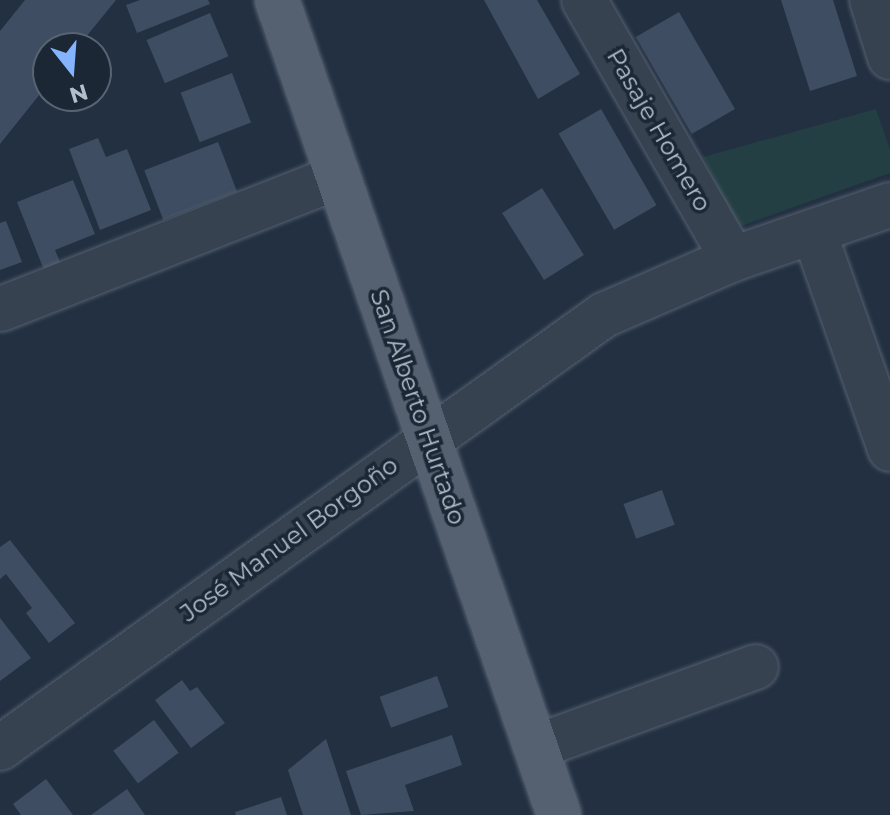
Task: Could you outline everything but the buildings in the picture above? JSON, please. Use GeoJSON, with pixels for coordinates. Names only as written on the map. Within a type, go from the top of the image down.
{"type":"FeatureCollection","features":[{"type":"Feature","properties":{"kind":"main road","name":"San Alberto Hurtado"},"geometry":{"type":"LineString","coordinates":[[277,0],[559,815]]}},
{"type":"Feature","properties":{"kind":"street","name":"Pasaje Homero"},"geometry":{"type":"LineString","coordinates":[[584,0],[733,259]]}},
{"type":"Feature","properties":{"kind":"street"},"geometry":{"type":"LineString","coordinates":[[872,0],[890,57]]}},
{"type":"Feature","properties":{"kind":"street"},"geometry":{"type":"LineString","coordinates":[[1,309],[338,177]]}},
{"type":"Feature","properties":{"kind":"street","name":"José Manuel Borgoño"},"geometry":{"type":"LineString","coordinates":[[0,748],[428,438],[604,315],[733,259],[890,205]]}},
{"type":"Feature","properties":{"kind":"street"},"geometry":{"type":"LineString","coordinates":[[814,232],[890,449]]}},
{"type":"Feature","properties":{"kind":"street"},"geometry":{"type":"LineString","coordinates":[[536,747],[756,667]]}},
{"type":"Feature","properties":{"kind":"green space"},"geometry":{"type":"Polygon","coordinates":[[[876,109],[890,150],[890,173],[738,227],[703,157],[876,109]]]}}]}
